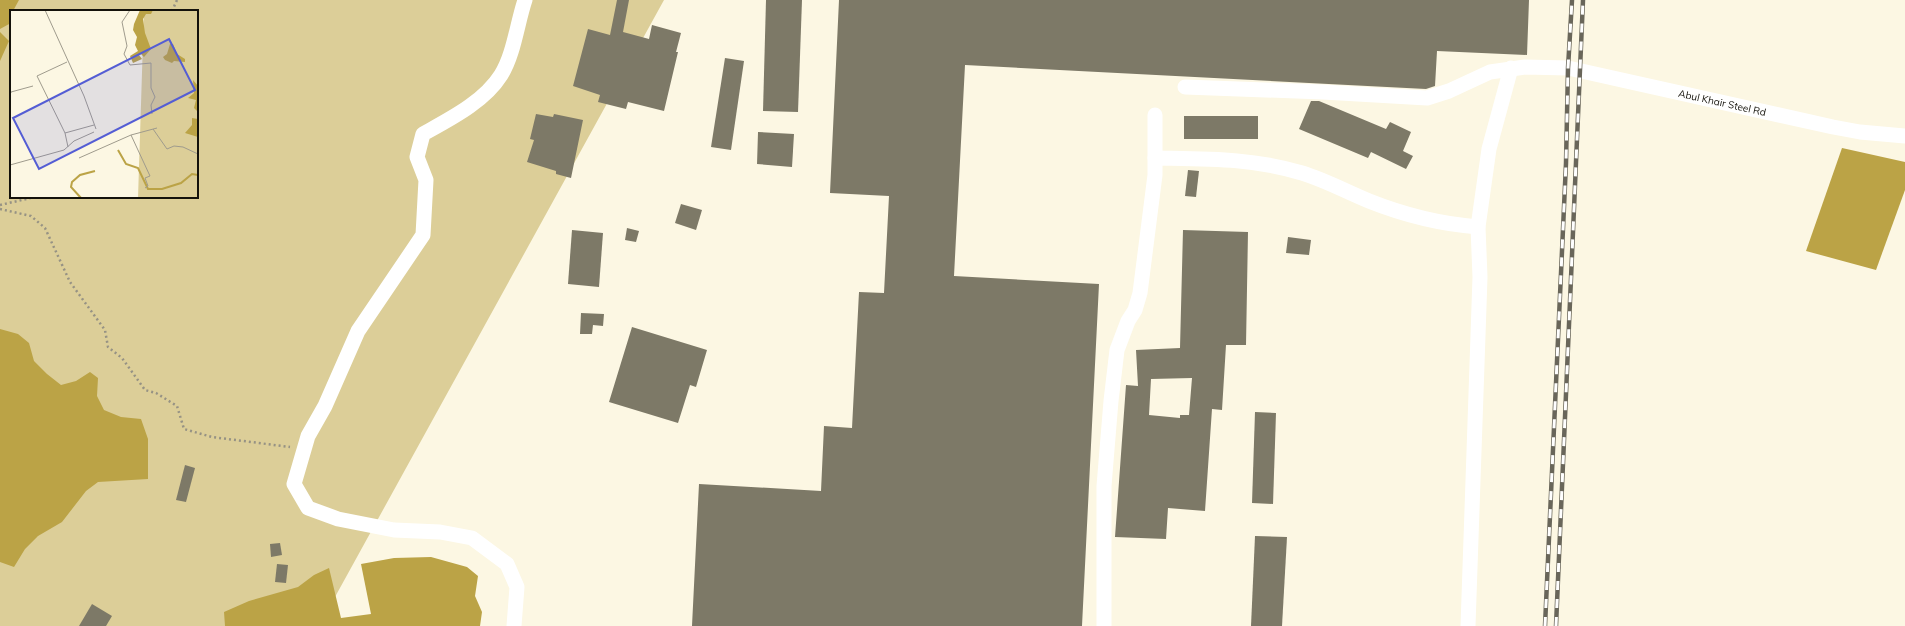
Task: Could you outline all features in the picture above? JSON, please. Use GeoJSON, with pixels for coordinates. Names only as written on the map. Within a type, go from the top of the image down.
{"type":"FeatureCollection","features":[{"type":"Feature","properties":{"kind":"street"},"geometry":{"type":"LineString","coordinates":[[514,626],[517,587],[507,564],[472,538],[440,532],[394,530],[338,519],[308,508],[294,484],[308,436],[325,406],[358,331],[423,235],[426,180],[417,157],[423,134],[451,119],[484,94],[501,76],[510,55],[525,0]]}},
{"type":"Feature","properties":{"kind":"street","name":"Abul Khair Steel Rd"},"geometry":{"type":"LineString","coordinates":[[1185,87],[1331,92],[1427,98],[1449,91],[1490,72],[1511,68],[1540,66],[1580,69],[1832,127],[1860,132],[1905,136]]}},
{"type":"Feature","properties":{"kind":"street"},"geometry":{"type":"LineString","coordinates":[[1468,626],[1480,277],[1478,227],[1489,149],[1511,68]]}},
{"type":"Feature","properties":{"kind":"street"},"geometry":{"type":"LineString","coordinates":[[1104,626],[1104,486],[1117,350],[1128,321],[1135,310],[1140,293],[1155,175],[1155,115]]}},
{"type":"Feature","properties":{"kind":"street"},"geometry":{"type":"LineString","coordinates":[[1155,158],[1230,159],[1273,165],[1303,173],[1400,212],[1454,225],[1478,227]]}},
{"type":"Feature","properties":{"kind":"path"},"geometry":{"type":"LineString","coordinates":[[172,10],[177,0]]}},
{"type":"Feature","properties":{"kind":"path"},"geometry":{"type":"LineString","coordinates":[[0,205],[31,198]]}},
{"type":"Feature","properties":{"kind":"path"},"geometry":{"type":"LineString","coordinates":[[0,209],[31,216],[46,228],[70,282],[105,330],[108,348],[122,358],[145,390],[156,393],[177,406],[184,429],[212,437],[304,449]]}},
{"type":"Feature","properties":{"kind":"shaded area"},"geometry":{"type":"Polygon","coordinates":[[[0,0],[664,0],[319,626],[0,626],[0,0]]]}},
{"type":"Feature","properties":{"kind":"shaded area"},"geometry":{"type":"Polygon","coordinates":[[[0,0],[19,0],[14,10],[10,10],[10,24],[0,29],[0,0]]]}},
{"type":"Feature","properties":{"kind":"shaded area"},"geometry":{"type":"Polygon","coordinates":[[[0,32],[9,41],[0,61],[0,32]]]}},
{"type":"Feature","properties":{"kind":"shaded area"},"geometry":{"type":"Polygon","coordinates":[[[1842,148],[1905,162],[1905,190],[1876,270],[1806,251],[1842,148]]]}},
{"type":"Feature","properties":{"kind":"shaded area"},"geometry":{"type":"Polygon","coordinates":[[[0,329],[18,334],[29,343],[34,361],[61,385],[76,381],[90,372],[98,378],[97,396],[104,410],[121,417],[141,419],[148,439],[148,479],[98,482],[86,491],[62,522],[38,536],[25,549],[14,567],[0,562],[0,329]]]}},
{"type":"Feature","properties":{"kind":"shaded area"},"geometry":{"type":"Polygon","coordinates":[[[431,557],[467,567],[478,576],[475,596],[482,612],[480,626],[225,626],[224,612],[249,601],[298,587],[314,575],[329,568],[341,618],[371,614],[361,564],[394,558],[431,557]]]}},
{"type":"Feature","properties":{"kind":"building"},"geometry":{"type":"Polygon","coordinates":[[[617,0],[629,0],[623,32],[649,39],[652,25],[681,33],[664,111],[628,102],[626,109],[598,102],[600,95],[573,86],[588,29],[610,35],[617,0]]]}},
{"type":"Feature","properties":{"kind":"building"},"geometry":{"type":"Polygon","coordinates":[[[766,0],[802,0],[798,112],[763,111],[766,0]]]}},
{"type":"Feature","properties":{"kind":"building"},"geometry":{"type":"Polygon","coordinates":[[[839,0],[1529,0],[1527,55],[1437,51],[1435,86],[1426,89],[965,65],[954,276],[1099,284],[1082,626],[692,626],[699,484],[821,491],[824,426],[852,428],[859,292],[884,293],[889,196],[830,193],[839,0]]]}},
{"type":"Feature","properties":{"kind":"building"},"geometry":{"type":"Polygon","coordinates":[[[725,58],[744,61],[731,150],[711,147],[725,58]]]}},
{"type":"Feature","properties":{"kind":"building"},"geometry":{"type":"Polygon","coordinates":[[[1311,101],[1319,101],[1386,129],[1390,122],[1411,132],[1403,151],[1413,156],[1406,169],[1371,152],[1368,158],[1299,129],[1311,101]]]}},
{"type":"Feature","properties":{"kind":"building"},"geometry":{"type":"Polygon","coordinates":[[[536,114],[553,117],[554,114],[583,120],[571,178],[556,174],[556,171],[527,162],[534,140],[530,139],[536,114]]]}},
{"type":"Feature","properties":{"kind":"building"},"geometry":{"type":"Polygon","coordinates":[[[1184,116],[1258,116],[1258,139],[1184,139],[1184,116]]]}},
{"type":"Feature","properties":{"kind":"building"},"geometry":{"type":"Polygon","coordinates":[[[758,132],[794,134],[792,167],[757,164],[758,132]]]}},
{"type":"Feature","properties":{"kind":"building"},"geometry":{"type":"Polygon","coordinates":[[[1188,170],[1199,171],[1196,197],[1185,196],[1188,170]]]}},
{"type":"Feature","properties":{"kind":"building"},"geometry":{"type":"Polygon","coordinates":[[[681,204],[702,210],[696,230],[675,223],[681,204]]]}},
{"type":"Feature","properties":{"kind":"building"},"geometry":{"type":"Polygon","coordinates":[[[627,228],[639,231],[636,242],[625,240],[627,228]]]}},
{"type":"Feature","properties":{"kind":"building"},"geometry":{"type":"Polygon","coordinates":[[[572,230],[603,233],[599,287],[568,284],[572,230]]]}},
{"type":"Feature","properties":{"kind":"building"},"geometry":{"type":"Polygon","coordinates":[[[1183,230],[1248,232],[1246,345],[1226,345],[1222,410],[1212,409],[1205,511],[1168,508],[1166,539],[1115,537],[1126,385],[1138,386],[1136,350],[1180,348],[1183,230]],[[1192,378],[1151,379],[1149,415],[1180,418],[1180,415],[1189,415],[1192,378]]]}},
{"type":"Feature","properties":{"kind":"building"},"geometry":{"type":"Polygon","coordinates":[[[1288,237],[1311,240],[1309,255],[1286,253],[1288,237]]]}},
{"type":"Feature","properties":{"kind":"building"},"geometry":{"type":"Polygon","coordinates":[[[581,313],[604,314],[603,326],[593,325],[592,334],[580,334],[581,313]]]}},
{"type":"Feature","properties":{"kind":"building"},"geometry":{"type":"Polygon","coordinates":[[[632,327],[707,350],[696,387],[690,385],[678,423],[609,402],[632,327]]]}},
{"type":"Feature","properties":{"kind":"building"},"geometry":{"type":"Polygon","coordinates":[[[1255,412],[1276,413],[1273,504],[1252,503],[1255,412]]]}},
{"type":"Feature","properties":{"kind":"building"},"geometry":{"type":"Polygon","coordinates":[[[185,465],[195,468],[186,502],[176,500],[185,465]]]}},
{"type":"Feature","properties":{"kind":"building"},"geometry":{"type":"Polygon","coordinates":[[[1255,536],[1287,537],[1282,626],[1251,626],[1255,536]]]}},
{"type":"Feature","properties":{"kind":"building"},"geometry":{"type":"Polygon","coordinates":[[[280,543],[282,555],[271,557],[270,544],[280,543]]]}},
{"type":"Feature","properties":{"kind":"building"},"geometry":{"type":"Polygon","coordinates":[[[277,564],[288,565],[286,583],[275,582],[277,564]]]}},
{"type":"Feature","properties":{"kind":"building"},"geometry":{"type":"Polygon","coordinates":[[[92,604],[112,616],[106,626],[79,626],[92,604]]]}},
{"type":"Feature","properties":{"kind":"railway"},"geometry":{"type":"LineString","coordinates":[[1545,626],[1572,0]]}},
{"type":"Feature","properties":{"kind":"railway"},"geometry":{"type":"LineString","coordinates":[[1556,626],[1583,0]]}}]}
